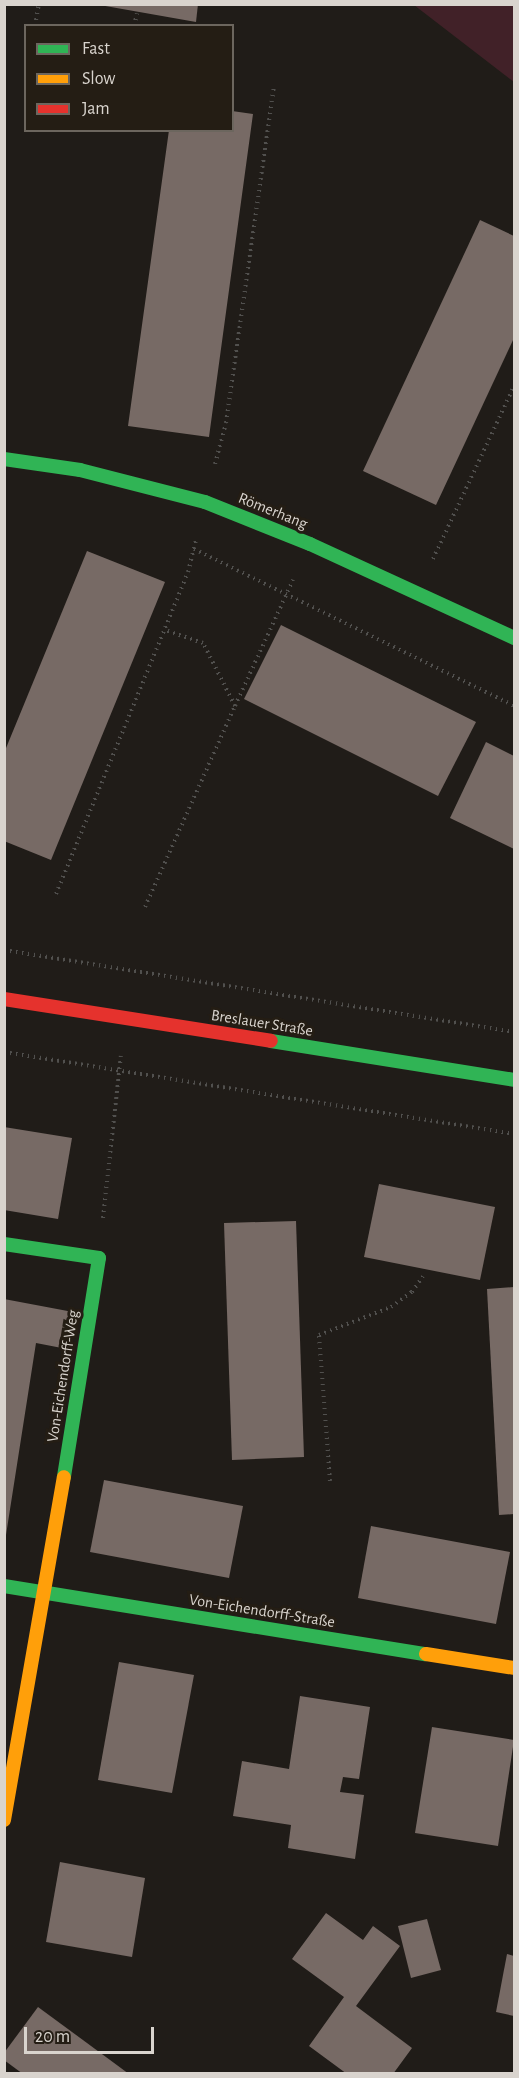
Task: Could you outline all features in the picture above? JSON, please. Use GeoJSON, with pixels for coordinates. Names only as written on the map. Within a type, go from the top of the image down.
{"type":"FeatureCollection","features":[{"type":"Feature","properties":{"kind":"street","name":"Römerhang"},"geometry":{"type":"LineString","coordinates":[[4,459],[80,470],[206,502],[310,544],[514,638]]}},
{"type":"Feature","properties":{"kind":"street","name":"Breslauer Straße"},"geometry":{"type":"LineString","coordinates":[[4,999],[514,1080]]}},
{"type":"Feature","properties":{"kind":"street"},"geometry":{"type":"LineString","coordinates":[[4,1244],[99,1258]]}},
{"type":"Feature","properties":{"kind":"street","name":"Von-Eichendorff-Weg"},"geometry":{"type":"LineString","coordinates":[[4,1820],[46,1593],[99,1258]]}},
{"type":"Feature","properties":{"kind":"street","name":"Von-Eichendorff-Straße"},"geometry":{"type":"LineString","coordinates":[[4,1586],[514,1668]]}},
{"type":"Feature","properties":{"kind":"path"},"geometry":{"type":"LineString","coordinates":[[35,24],[39,4]]}},
{"type":"Feature","properties":{"kind":"path"},"geometry":{"type":"LineString","coordinates":[[134,24],[137,13]]}},
{"type":"Feature","properties":{"kind":"path"},"geometry":{"type":"LineString","coordinates":[[56,894],[189,572],[225,423],[274,87]]}},
{"type":"Feature","properties":{"kind":"path"},"geometry":{"type":"LineString","coordinates":[[417,592],[514,386]]}},
{"type":"Feature","properties":{"kind":"path"},"geometry":{"type":"LineString","coordinates":[[145,907],[310,544]]}},
{"type":"Feature","properties":{"kind":"path"},"geometry":{"type":"LineString","coordinates":[[194,549],[514,706]]}},
{"type":"Feature","properties":{"kind":"path"},"geometry":{"type":"LineString","coordinates":[[165,630],[203,643],[235,706]]}},
{"type":"Feature","properties":{"kind":"path"},"geometry":{"type":"LineString","coordinates":[[4,950],[514,1032]]}},
{"type":"Feature","properties":{"kind":"path"},"geometry":{"type":"LineString","coordinates":[[99,1258],[119,1070],[127,1018]]}},
{"type":"Feature","properties":{"kind":"path"},"geometry":{"type":"LineString","coordinates":[[4,1052],[514,1134]]}},
{"type":"Feature","properties":{"kind":"path"},"geometry":{"type":"LineString","coordinates":[[330,1481],[319,1335],[391,1307],[412,1292],[423,1276]]}},
{"type":"Feature","properties":{"kind":"shaded area"},"geometry":{"type":"Polygon","coordinates":[[[414,5],[514,5],[514,82],[414,5]]]}},
{"type":"Feature","properties":{"kind":"building"},"geometry":{"type":"Polygon","coordinates":[[[94,4],[198,4],[196,22],[94,4]]]}},
{"type":"Feature","properties":{"kind":"building"},"geometry":{"type":"Polygon","coordinates":[[[234,111],[253,114],[209,437],[128,426],[169,132],[234,132],[234,111]]]}},
{"type":"Feature","properties":{"kind":"building"},"geometry":{"type":"Polygon","coordinates":[[[480,220],[514,236],[514,338],[436,505],[363,471],[480,220]]]}},
{"type":"Feature","properties":{"kind":"building"},"geometry":{"type":"Polygon","coordinates":[[[87,551],[165,582],[51,860],[4,841],[4,753],[87,551]]]}},
{"type":"Feature","properties":{"kind":"building"},"geometry":{"type":"Polygon","coordinates":[[[281,625],[476,722],[438,796],[244,699],[281,625]]]}},
{"type":"Feature","properties":{"kind":"building"},"geometry":{"type":"Polygon","coordinates":[[[486,742],[514,756],[514,849],[450,818],[486,742]]]}},
{"type":"Feature","properties":{"kind":"building"},"geometry":{"type":"Polygon","coordinates":[[[4,1127],[72,1138],[58,1219],[4,1210],[4,1127]]]}},
{"type":"Feature","properties":{"kind":"building"},"geometry":{"type":"Polygon","coordinates":[[[379,1184],[495,1207],[480,1280],[364,1257],[379,1184]]]}},
{"type":"Feature","properties":{"kind":"building"},"geometry":{"type":"Polygon","coordinates":[[[296,1221],[304,1457],[232,1460],[224,1223],[296,1221]]]}},
{"type":"Feature","properties":{"kind":"building"},"geometry":{"type":"Polygon","coordinates":[[[514,1287],[514,1514],[499,1515],[487,1289],[514,1287]]]}},
{"type":"Feature","properties":{"kind":"building"},"geometry":{"type":"Polygon","coordinates":[[[4,1299],[73,1312],[67,1349],[36,1343],[6,1535],[4,1299]]]}},
{"type":"Feature","properties":{"kind":"building"},"geometry":{"type":"Polygon","coordinates":[[[104,1480],[243,1506],[229,1578],[90,1552],[104,1480]]]}},
{"type":"Feature","properties":{"kind":"building"},"geometry":{"type":"Polygon","coordinates":[[[371,1526],[510,1552],[496,1624],[358,1598],[371,1526]]]}},
{"type":"Feature","properties":{"kind":"building"},"geometry":{"type":"Polygon","coordinates":[[[119,1662],[194,1675],[172,1793],[98,1780],[119,1662]]]}},
{"type":"Feature","properties":{"kind":"building"},"geometry":{"type":"Polygon","coordinates":[[[300,1696],[370,1707],[359,1779],[343,1777],[340,1792],[364,1795],[355,1859],[288,1848],[291,1825],[233,1816],[242,1761],[289,1769],[300,1696]]]}},
{"type":"Feature","properties":{"kind":"building"},"geometry":{"type":"Polygon","coordinates":[[[432,1727],[514,1740],[498,1846],[415,1833],[432,1727]]]}},
{"type":"Feature","properties":{"kind":"building"},"geometry":{"type":"Polygon","coordinates":[[[60,1862],[145,1878],[132,1957],[46,1942],[60,1862]]]}},
{"type":"Feature","properties":{"kind":"building"},"geometry":{"type":"Polygon","coordinates":[[[326,1913],[363,1940],[373,1926],[400,1946],[356,2006],[412,2048],[393,2074],[347,2074],[309,2046],[344,1997],[292,1959],[326,1913]]]}},
{"type":"Feature","properties":{"kind":"building"},"geometry":{"type":"Polygon","coordinates":[[[427,1919],[441,1970],[411,1978],[398,1926],[427,1919]]]}},
{"type":"Feature","properties":{"kind":"building"},"geometry":{"type":"Polygon","coordinates":[[[507,1954],[514,1956],[514,2016],[496,2012],[507,1954]]]}},
{"type":"Feature","properties":{"kind":"building"},"geometry":{"type":"Polygon","coordinates":[[[38,2007],[129,2074],[23,2074],[4,2060],[4,2053],[38,2007]]]}},
{"type":"Feature","properties":{"kind":"traffic: fast"},"geometry":{"type":"LineString","coordinates":[[4,459],[80,470],[205,502],[310,544],[514,638]]}},
{"type":"Feature","properties":{"kind":"traffic: fast"},"geometry":{"type":"LineString","coordinates":[[271,1041],[514,1080]]}},
{"type":"Feature","properties":{"kind":"traffic: fast"},"geometry":{"type":"LineString","coordinates":[[4,1244],[99,1258],[64,1477]]}},
{"type":"Feature","properties":{"kind":"traffic: fast"},"geometry":{"type":"LineString","coordinates":[[4,1586],[426,1654]]}},
{"type":"Feature","properties":{"kind":"traffic: slow"},"geometry":{"type":"LineString","coordinates":[[4,1820],[64,1477]]}},
{"type":"Feature","properties":{"kind":"traffic: slow"},"geometry":{"type":"LineString","coordinates":[[426,1654],[514,1668]]}},
{"type":"Feature","properties":{"kind":"traffic: jam"},"geometry":{"type":"LineString","coordinates":[[4,999],[271,1041]]}}]}
